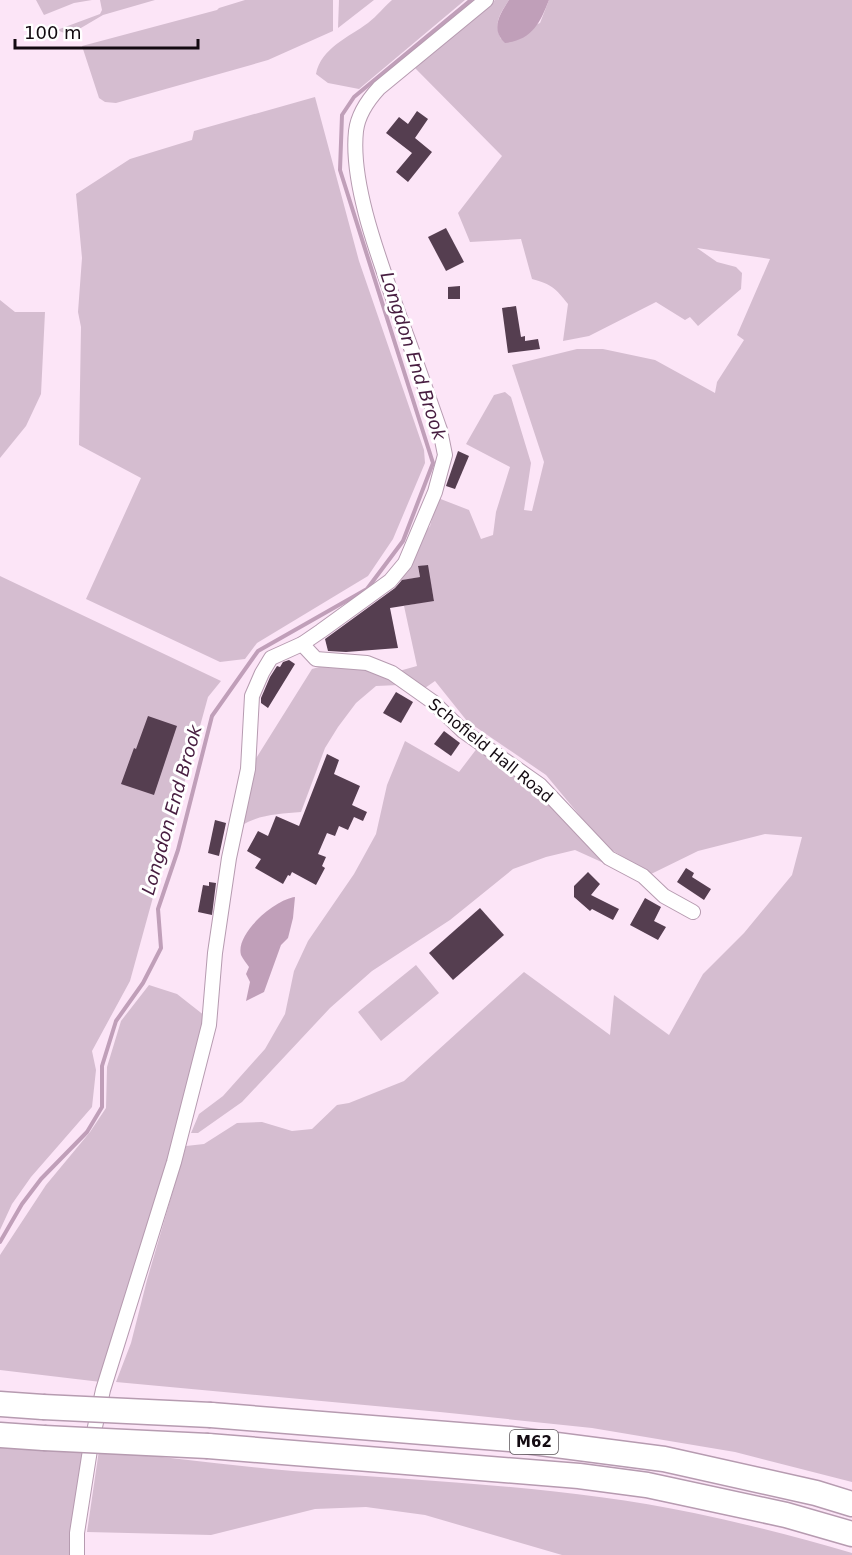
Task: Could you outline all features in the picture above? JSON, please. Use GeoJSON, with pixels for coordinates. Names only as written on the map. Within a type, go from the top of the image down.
{"type":"FeatureCollection","features":[{"type":"Feature","properties":{"kind":"highway","name":"M62"},"geometry":{"type":"LineString","coordinates":[[0,1404],[212,1415],[510,1439],[664,1459],[816,1492],[852,1504]]}},
{"type":"Feature","properties":{"kind":"highway","name":"M62"},"geometry":{"type":"LineString","coordinates":[[0,1435],[208,1446],[579,1476],[647,1485],[786,1515],[852,1534]]}},
{"type":"Feature","properties":{"kind":"street"},"geometry":{"type":"LineString","coordinates":[[77,1555],[77,1533],[86,1474],[103,1390],[177,1154],[209,1025],[215,953],[229,858],[248,769],[252,696],[261,673],[271,658],[302,644],[390,581],[405,563],[435,492],[445,455],[440,430],[382,267],[364,205],[355,157],[356,129],[366,101],[486,0]]}},
{"type":"Feature","properties":{"kind":"street","name":"Schofield Hall Road"},"geometry":{"type":"LineString","coordinates":[[302,644],[316,659],[367,663],[392,673],[433,702],[463,731],[540,785],[609,858],[643,876],[664,896],[693,912]]}},
{"type":"Feature","properties":{"kind":"shaded area"},"geometry":{"type":"Polygon","coordinates":[[[36,0],[92,0],[74,3],[44,15],[36,0]]]}},
{"type":"Feature","properties":{"kind":"shaded area"},"geometry":{"type":"Polygon","coordinates":[[[100,0],[155,0],[103,15],[69,35],[57,30],[100,14],[102,10],[100,0]]]}},
{"type":"Feature","properties":{"kind":"shaded area"},"geometry":{"type":"Polygon","coordinates":[[[245,0],[333,0],[333,31],[268,60],[251,65],[116,103],[105,102],[99,98],[82,46],[217,10],[245,0]]]}},
{"type":"Feature","properties":{"kind":"shaded area"},"geometry":{"type":"Polygon","coordinates":[[[339,0],[374,0],[338,28],[339,0]]]}},
{"type":"Feature","properties":{"kind":"shaded area"},"geometry":{"type":"Polygon","coordinates":[[[392,0],[465,0],[359,89],[328,83],[316,74],[319,65],[330,50],[368,23],[392,0]]]}},
{"type":"Feature","properties":{"kind":"shaded area"},"geometry":{"type":"Polygon","coordinates":[[[495,0],[509,0],[500,14],[498,23],[501,39],[540,23],[549,0],[852,0],[852,1482],[735,1452],[592,1428],[116,1382],[131,1343],[186,1146],[204,1144],[237,1123],[262,1122],[292,1131],[312,1129],[337,1105],[349,1103],[404,1081],[524,972],[610,1035],[614,995],[669,1035],[703,974],[744,933],[792,875],[802,837],[765,834],[698,851],[649,875],[605,846],[546,775],[467,721],[435,681],[425,688],[402,678],[399,671],[417,666],[404,606],[434,600],[427,565],[418,567],[420,577],[399,581],[413,560],[421,538],[430,526],[438,498],[469,510],[481,539],[493,535],[496,512],[510,467],[466,444],[494,395],[505,392],[511,397],[531,463],[524,510],[532,511],[544,462],[512,365],[577,349],[603,349],[655,360],[715,393],[717,382],[744,340],[737,335],[770,259],[697,248],[717,262],[736,267],[742,273],[741,289],[698,326],[690,317],[685,320],[656,302],[589,336],[563,341],[568,304],[553,288],[532,279],[521,239],[470,242],[458,213],[502,156],[413,66],[495,0]]]}},
{"type":"Feature","properties":{"kind":"shaded area"},"geometry":{"type":"Polygon","coordinates":[[[509,0],[549,0],[534,29],[522,38],[505,43],[500,38],[497,27],[509,0]]]}},
{"type":"Feature","properties":{"kind":"shaded area"},"geometry":{"type":"Polygon","coordinates":[[[315,97],[359,261],[424,450],[425,463],[393,539],[368,576],[257,643],[245,659],[220,662],[86,599],[141,478],[79,445],[81,327],[78,312],[82,258],[76,194],[130,159],[192,140],[194,131],[315,97]]]}},
{"type":"Feature","properties":{"kind":"shaded area"},"geometry":{"type":"Polygon","coordinates":[[[0,300],[15,312],[45,312],[41,394],[26,426],[0,458],[0,300]]]}},
{"type":"Feature","properties":{"kind":"shaded area"},"geometry":{"type":"Polygon","coordinates":[[[0,576],[221,681],[208,697],[130,981],[92,1051],[96,1070],[92,1107],[31,1177],[12,1204],[0,1230],[0,576]]]}},
{"type":"Feature","properties":{"kind":"shaded area"},"geometry":{"type":"Polygon","coordinates":[[[326,665],[364,669],[399,685],[376,686],[356,703],[325,748],[301,812],[262,817],[241,826],[255,760],[312,669],[326,665]]]}},
{"type":"Feature","properties":{"kind":"shaded area"},"geometry":{"type":"Polygon","coordinates":[[[405,741],[459,772],[478,747],[536,787],[628,874],[575,850],[546,857],[513,869],[450,920],[372,971],[330,1008],[242,1102],[198,1133],[191,1133],[199,1114],[223,1096],[265,1049],[285,1014],[294,971],[308,941],[354,874],[376,834],[387,785],[405,741]]]}},
{"type":"Feature","properties":{"kind":"shaded area"},"geometry":{"type":"Polygon","coordinates":[[[295,897],[288,938],[281,945],[264,992],[246,1001],[250,982],[246,974],[249,967],[241,955],[244,937],[268,910],[295,897]]]}},
{"type":"Feature","properties":{"kind":"shaded area"},"geometry":{"type":"Polygon","coordinates":[[[416,965],[439,993],[381,1041],[358,1012],[416,965]]]}},
{"type":"Feature","properties":{"kind":"shaded area"},"geometry":{"type":"Polygon","coordinates":[[[149,985],[177,994],[205,1016],[152,1227],[101,1382],[0,1370],[0,1255],[46,1185],[90,1132],[106,1108],[107,1067],[121,1021],[149,985]]]}},
{"type":"Feature","properties":{"kind":"shaded area"},"geometry":{"type":"Polygon","coordinates":[[[0,1441],[86,1448],[72,1555],[0,1555],[0,1441]]]}},
{"type":"Feature","properties":{"kind":"shaded area"},"geometry":{"type":"Polygon","coordinates":[[[99,1450],[293,1471],[544,1490],[594,1496],[714,1517],[813,1542],[852,1553],[852,1555],[562,1555],[425,1515],[366,1507],[315,1509],[211,1535],[87,1532],[99,1450]]]}},
{"type":"Feature","properties":{"kind":"building"},"geometry":{"type":"Polygon","coordinates":[[[417,111],[428,119],[415,138],[432,152],[408,182],[396,172],[412,153],[386,133],[399,117],[408,124],[417,111]]]}},
{"type":"Feature","properties":{"kind":"building"},"geometry":{"type":"Polygon","coordinates":[[[446,228],[464,262],[446,271],[428,237],[446,228]]]}},
{"type":"Feature","properties":{"kind":"building"},"geometry":{"type":"Polygon","coordinates":[[[460,286],[460,299],[448,299],[448,287],[460,286]]]}},
{"type":"Feature","properties":{"kind":"building"},"geometry":{"type":"Polygon","coordinates":[[[516,306],[521,337],[525,336],[525,341],[538,339],[540,349],[508,353],[502,308],[516,306]]]}},
{"type":"Feature","properties":{"kind":"building"},"geometry":{"type":"Polygon","coordinates":[[[458,451],[469,456],[455,489],[446,486],[458,451]]]}},
{"type":"Feature","properties":{"kind":"building"},"geometry":{"type":"Polygon","coordinates":[[[428,565],[434,601],[390,608],[398,648],[328,651],[325,639],[395,588],[402,580],[420,577],[418,566],[428,565]]]}},
{"type":"Feature","properties":{"kind":"building"},"geometry":{"type":"Polygon","coordinates":[[[289,660],[295,664],[268,708],[261,703],[261,698],[270,677],[277,666],[280,667],[283,662],[289,660]]]}},
{"type":"Feature","properties":{"kind":"building"},"geometry":{"type":"Polygon","coordinates":[[[396,692],[413,702],[401,723],[383,713],[396,692]]]}},
{"type":"Feature","properties":{"kind":"building"},"geometry":{"type":"Polygon","coordinates":[[[148,716],[177,726],[154,795],[121,784],[148,716]]]}},
{"type":"Feature","properties":{"kind":"building"},"geometry":{"type":"Polygon","coordinates":[[[444,731],[460,743],[451,756],[434,744],[444,731]]]}},
{"type":"Feature","properties":{"kind":"building"},"geometry":{"type":"Polygon","coordinates":[[[327,754],[339,760],[334,774],[360,786],[352,805],[367,812],[363,821],[354,817],[348,830],[339,826],[335,836],[327,833],[318,854],[326,857],[322,866],[325,868],[316,885],[292,872],[283,884],[255,868],[261,859],[247,851],[258,831],[268,836],[276,816],[299,826],[327,754]]]}},
{"type":"Feature","properties":{"kind":"building"},"geometry":{"type":"Polygon","coordinates":[[[215,820],[226,823],[219,856],[208,853],[215,820]]]}},
{"type":"Feature","properties":{"kind":"building"},"geometry":{"type":"Polygon","coordinates":[[[686,868],[694,873],[692,877],[711,889],[704,900],[677,882],[686,868]]]}},
{"type":"Feature","properties":{"kind":"building"},"geometry":{"type":"Polygon","coordinates":[[[588,872],[600,884],[591,895],[619,909],[613,920],[592,909],[590,911],[574,897],[574,886],[588,872]]]}},
{"type":"Feature","properties":{"kind":"building"},"geometry":{"type":"Polygon","coordinates":[[[209,882],[216,883],[212,915],[198,912],[203,885],[209,886],[209,882]]]}},
{"type":"Feature","properties":{"kind":"building"},"geometry":{"type":"Polygon","coordinates":[[[645,898],[661,907],[654,921],[666,927],[658,940],[630,925],[645,898]]]}},
{"type":"Feature","properties":{"kind":"building"},"geometry":{"type":"Polygon","coordinates":[[[480,908],[504,935],[453,980],[429,953],[480,908]]]}},
{"type":"Feature","properties":{"kind":"waterway","name":"Longdon End Brook"},"geometry":{"type":"LineString","coordinates":[[0,1242],[22,1204],[41,1179],[87,1132],[102,1107],[102,1066],[116,1021],[143,983],[161,948],[158,909],[178,850],[212,716],[258,651],[367,589],[403,541],[433,463],[340,170],[342,115],[354,97],[471,0]]}}]}
